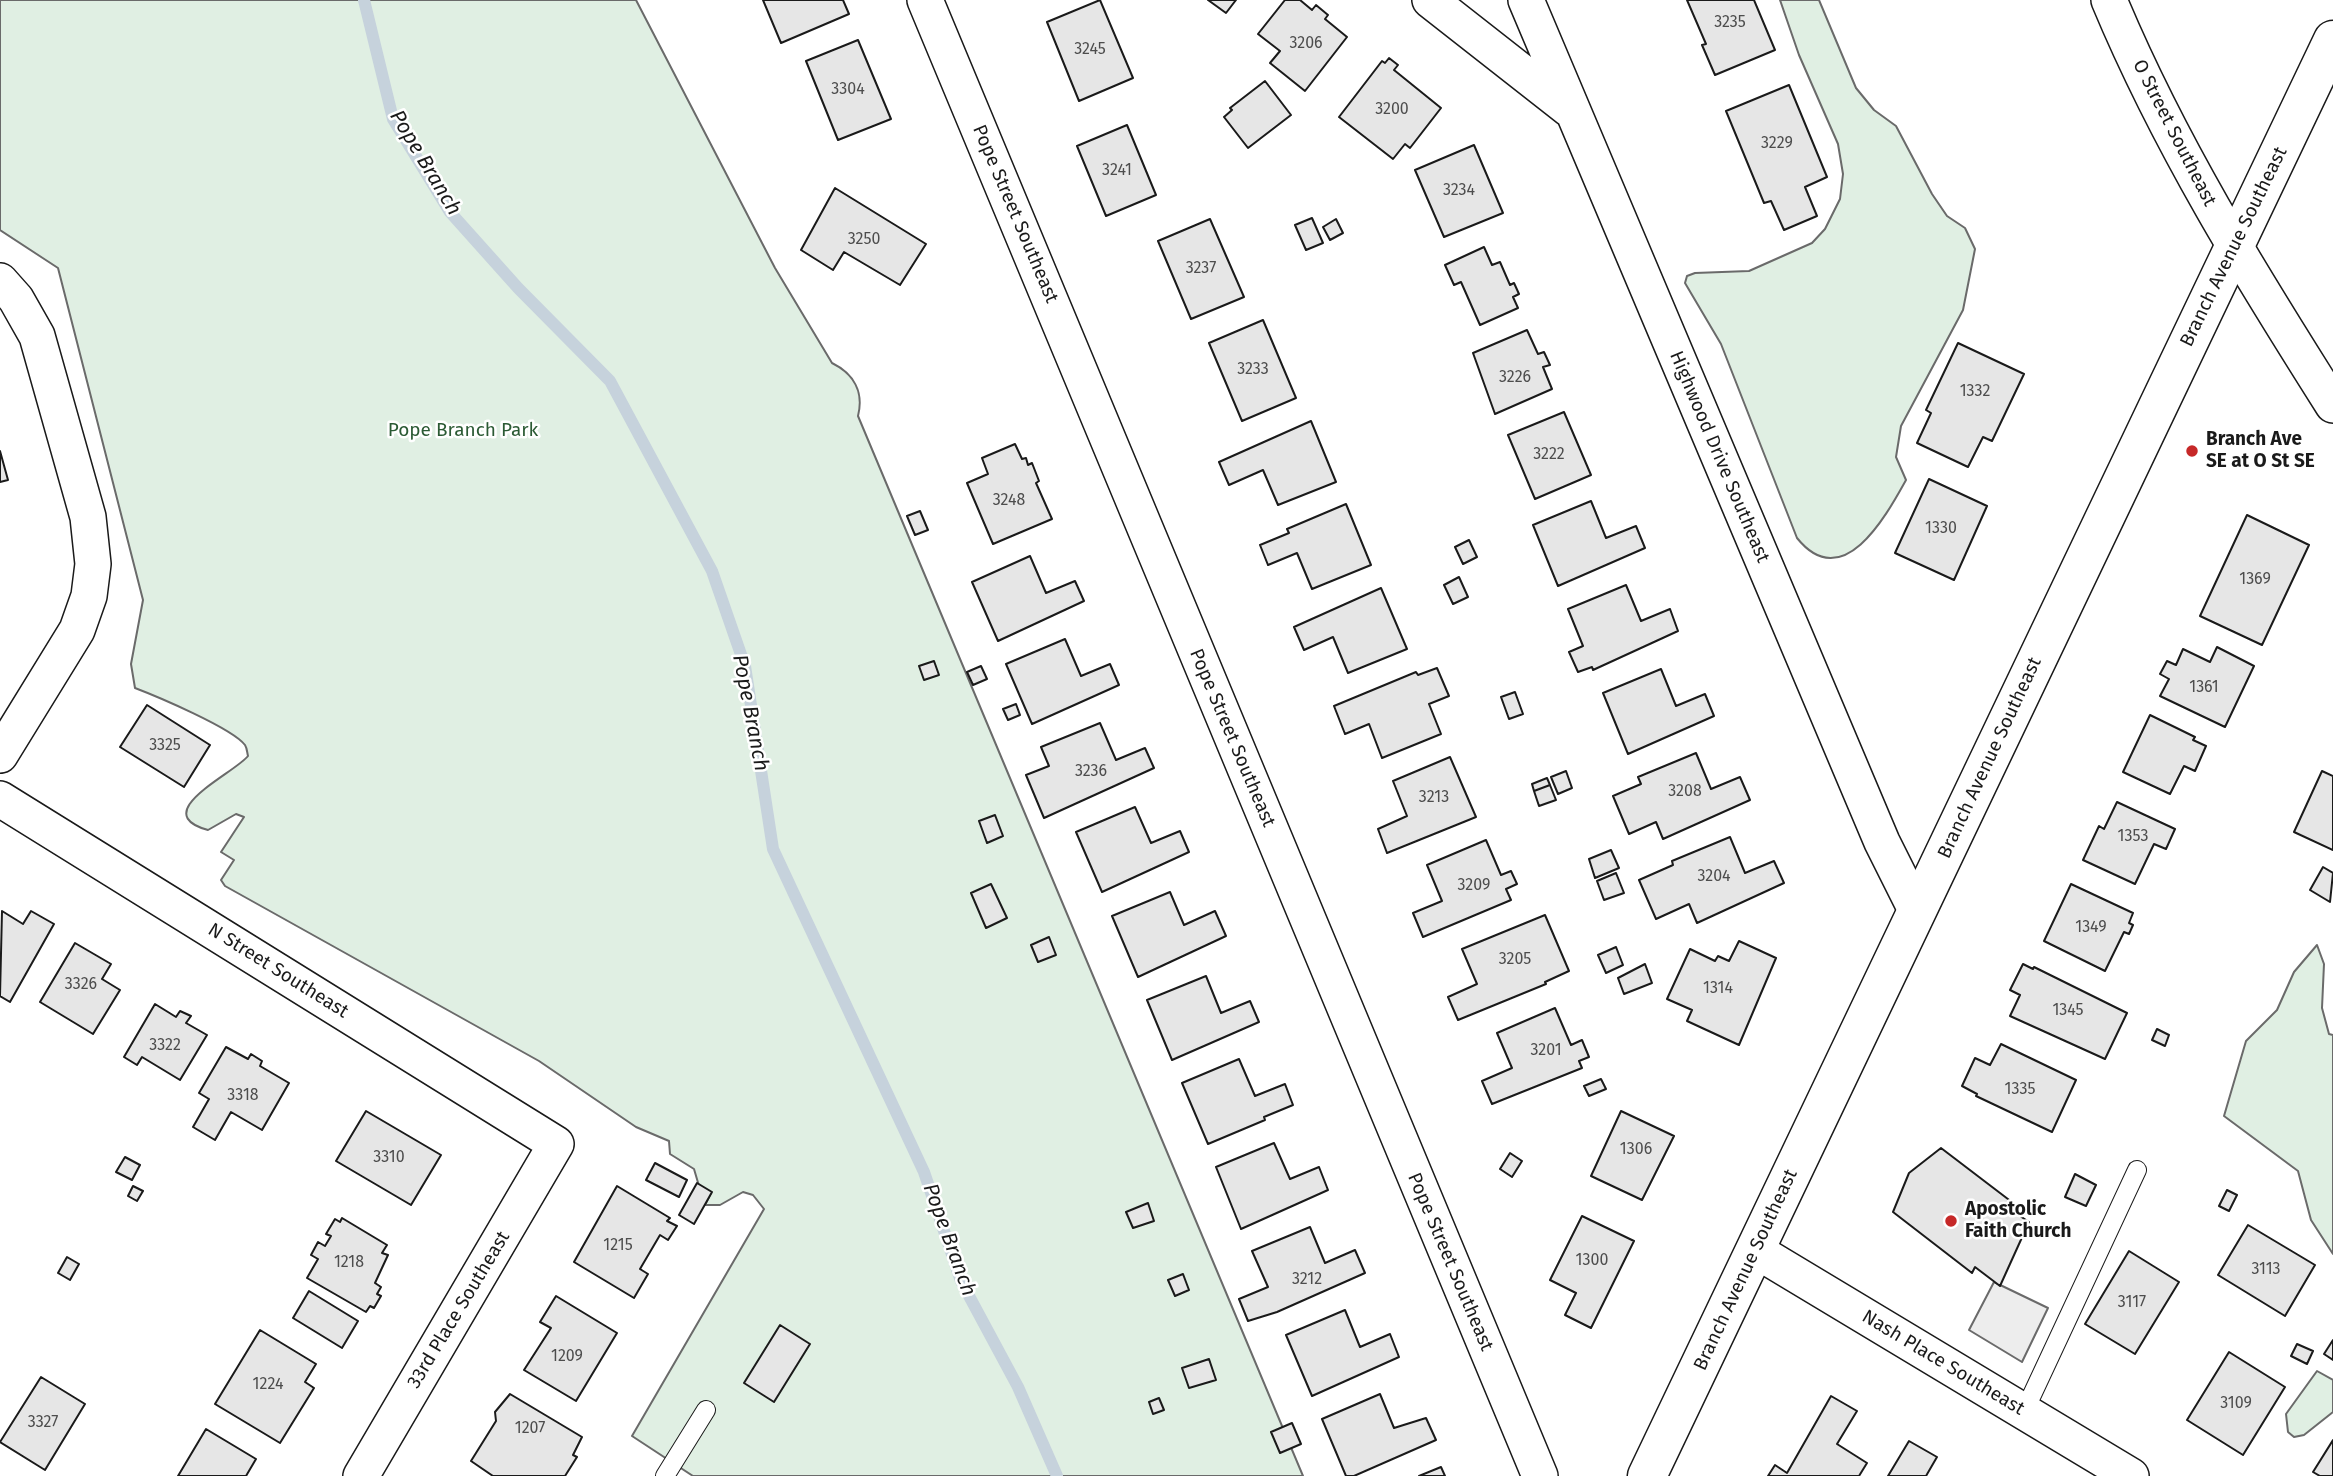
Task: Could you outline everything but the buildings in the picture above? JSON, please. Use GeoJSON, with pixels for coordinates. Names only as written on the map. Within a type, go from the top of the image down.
{"type":"FeatureCollection","features":[{"type":"Feature","properties":{"kind":"main road","name":"Branch Avenue Southeast"},"geometry":{"type":"LineString","coordinates":[[1647,1476],[2333,40]]}},
{"type":"Feature","properties":{"kind":"street","name":"Pope Street Southeast"},"geometry":{"type":"LineString","coordinates":[[925,0],[1540,1476]]}},
{"type":"Feature","properties":{"kind":"street"},"geometry":{"type":"LineString","coordinates":[[1430,0],[1572,111]]}},
{"type":"Feature","properties":{"kind":"street","name":"Highwood Drive Southeast"},"geometry":{"type":"LineString","coordinates":[[1526,0],[1882,842],[1917,912]]}},
{"type":"Feature","properties":{"kind":"street","name":"O Street Southeast"},"geometry":{"type":"LineString","coordinates":[[2109,0],[2157,102],[2234,248],[2333,405]]}},
{"type":"Feature","properties":{"kind":"street"},"geometry":{"type":"LineString","coordinates":[[0,281],[16,299],[37,336],[88,517],[92,578],[83,613],[69,646],[0,755]]}},
{"type":"Feature","properties":{"kind":"street","name":"N Street Southeast"},"geometry":{"type":"LineString","coordinates":[[0,799],[556,1144]]}},
{"type":"Feature","properties":{"kind":"street","name":"33rd Place Southeast"},"geometry":{"type":"LineString","coordinates":[[361,1476],[556,1144]]}},
{"type":"Feature","properties":{"kind":"street","name":"Nash Place Southeast"},"geometry":{"type":"LineString","coordinates":[[1755,1250],[2131,1476]]}},
{"type":"Feature","properties":{"kind":"lane"},"geometry":{"type":"LineString","coordinates":[[2024,1412],[2137,1170]]}},
{"type":"Feature","properties":{"kind":"lane"},"geometry":{"type":"LineString","coordinates":[[665,1476],[706,1410]]}},
{"type":"Feature","properties":{"kind":"green space","name":"Pope Branch Park"},"geometry":{"type":"Polygon","coordinates":[[[0,0],[636,0],[775,268],[832,363],[840,367],[856,385],[860,399],[858,416],[1303,1476],[693,1476],[632,1436],[764,1209],[753,1195],[743,1192],[720,1205],[705,1205],[711,1193],[699,1186],[694,1169],[670,1154],[669,1141],[636,1127],[539,1061],[225,886],[221,880],[234,860],[221,852],[244,817],[236,814],[208,830],[191,823],[186,814],[190,804],[200,793],[248,756],[247,749],[225,730],[135,688],[131,664],[143,600],[58,268],[0,230],[0,0]]]}},
{"type":"Feature","properties":{"kind":"green space"},"geometry":{"type":"Polygon","coordinates":[[[1780,0],[1819,0],[1856,88],[1874,110],[1896,126],[1932,194],[1947,216],[1965,228],[1975,249],[1963,310],[1901,426],[1896,457],[1906,480],[1887,512],[1861,544],[1846,554],[1831,558],[1814,553],[1797,538],[1721,344],[1685,283],[1687,276],[1695,273],[1749,271],[1812,243],[1825,229],[1840,199],[1843,174],[1838,144],[1799,55],[1780,0]]]}},
{"type":"Feature","properties":{"kind":"green space"},"geometry":{"type":"Polygon","coordinates":[[[2317,945],[2324,964],[2322,1008],[2329,1034],[2333,1035],[2333,1254],[2311,1220],[2298,1171],[2224,1116],[2246,1041],[2277,1010],[2294,972],[2317,945]]]}},
{"type":"Feature","properties":{"kind":"green space"},"geometry":{"type":"Polygon","coordinates":[[[2317,1371],[2333,1380],[2333,1412],[2304,1435],[2294,1437],[2288,1432],[2286,1414],[2317,1371]]]}},
{"type":"Feature","properties":{"kind":"shaded area"},"geometry":{"type":"Polygon","coordinates":[[[1994,1282],[2048,1308],[2022,1362],[1969,1330],[1994,1282]]]}},
{"type":"Feature","properties":{"kind":"waterway","name":"Pope Branch"},"geometry":{"type":"LineString","coordinates":[[364,0],[393,119],[450,212],[518,288],[610,381],[712,571],[745,666],[773,849],[924,1172],[961,1281],[1018,1387],[1057,1476]]}},
{"type":"Feature","properties":{"kind":"place","name":"Branch Ave SE at O St SE"},"geometry":{"type":"Point","coordinates":[2192,451]}},
{"type":"Feature","properties":{"kind":"place","name":"Apostolic Faith Church"},"geometry":{"type":"Point","coordinates":[1951,1221]}}]}
